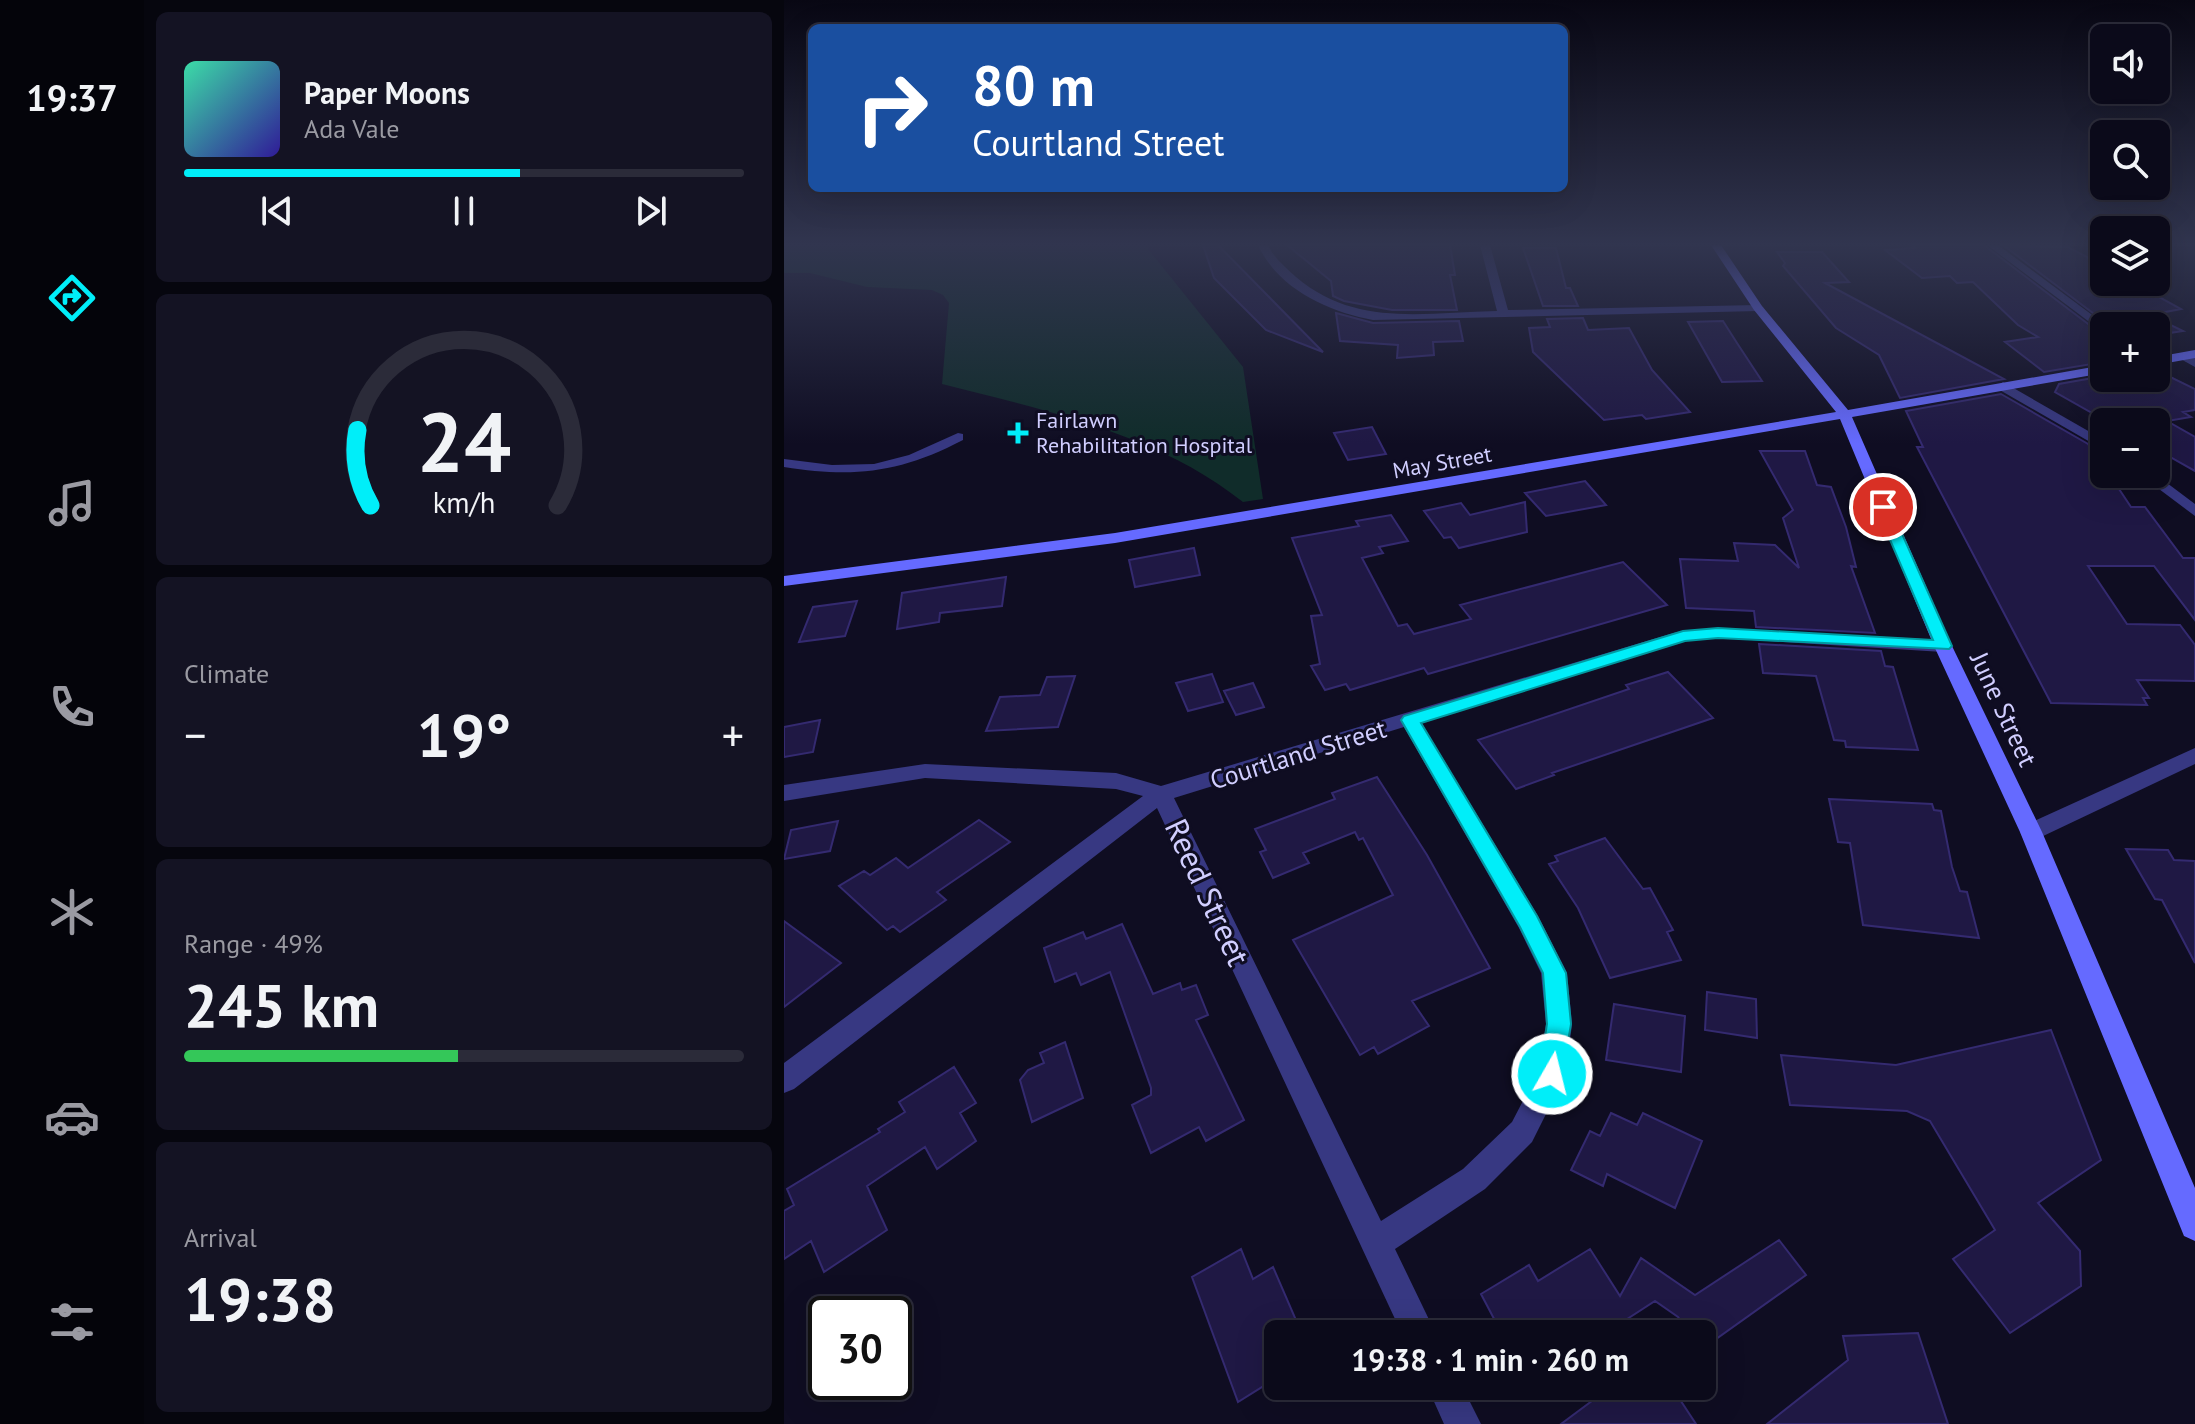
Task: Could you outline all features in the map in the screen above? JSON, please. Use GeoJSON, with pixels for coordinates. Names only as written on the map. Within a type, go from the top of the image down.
{"type":"FeatureCollection","features":[{"type":"Feature","properties":{"kind":"street"},"geometry":{"type":"LineString","coordinates":[[1346,311],[1373,317],[1582,311]]}},
{"type":"Feature","properties":{"kind":"street","name":"June Street"},"geometry":{"type":"LineString","coordinates":[[1761,311],[1844,413],[1943,646],[2031,832],[2195,1225]]}},
{"type":"Feature","properties":{"kind":"street"},"geometry":{"type":"LineString","coordinates":[[2170,360],[2191,358]]}},
{"type":"Feature","properties":{"kind":"street","name":"May Street"},"geometry":{"type":"LineString","coordinates":[[784,581],[1115,538],[1395,493],[2090,371]]}},
{"type":"Feature","properties":{"kind":"street"},"geometry":{"type":"LineString","coordinates":[[2003,386],[2090,438]]}},
{"type":"Feature","properties":{"kind":"street"},"geometry":{"type":"LineString","coordinates":[[784,463],[844,472],[875,469],[933,451],[958,437]]}},
{"type":"Feature","properties":{"kind":"street"},"geometry":{"type":"LineString","coordinates":[[2165,488],[2195,511]]}},
{"type":"Feature","properties":{"kind":"street","name":"Courtland Street"},"geometry":{"type":"LineString","coordinates":[[784,1080],[988,922],[1161,794],[1683,636],[1718,633],[1943,646]]}},
{"type":"Feature","properties":{"kind":"street"},"geometry":{"type":"LineString","coordinates":[[1375,1244],[1474,1179],[1522,1132],[1552,1074],[1559,1024],[1554,973],[1529,923],[1410,720]]}},
{"type":"Feature","properties":{"kind":"street"},"geometry":{"type":"LineString","coordinates":[[2031,832],[2195,755]]}},
{"type":"Feature","properties":{"kind":"street","name":"Reed Street"},"geometry":{"type":"LineString","coordinates":[[784,793],[925,771],[1116,781],[1161,794],[1412,1320]]}},
{"type":"Feature","properties":{"kind":"street"},"geometry":{"type":"LineString","coordinates":[[1451,1400],[1463,1424]]}},
{"type":"Feature","properties":{"kind":"green space"},"geometry":{"type":"Polygon","coordinates":[[[948,311],[1198,311],[1243,367],[1263,499],[1243,502],[1210,478],[1175,459],[1099,427],[942,384],[948,311]]]}},
{"type":"Feature","properties":{"kind":"building"},"geometry":{"type":"Polygon","coordinates":[[[1247,311],[1283,311],[1323,352],[1266,330],[1247,311]]]}},
{"type":"Feature","properties":{"kind":"building"},"geometry":{"type":"Polygon","coordinates":[[[1822,311],[1878,311],[2004,379],[1900,398],[1879,355],[1836,328],[1822,311]]]}},
{"type":"Feature","properties":{"kind":"building"},"geometry":{"type":"Polygon","coordinates":[[[2004,311],[2072,311],[2090,325],[2090,364],[2044,372],[2005,342],[2038,337],[2004,311]]]}},
{"type":"Feature","properties":{"kind":"building"},"geometry":{"type":"Polygon","coordinates":[[[2091,311],[2168,311],[2092,312],[2091,311]]]}},
{"type":"Feature","properties":{"kind":"building"},"geometry":{"type":"Polygon","coordinates":[[[1336,313],[1373,323],[1459,321],[1463,341],[1433,342],[1434,355],[1397,358],[1398,345],[1340,341],[1336,313]]]}},
{"type":"Feature","properties":{"kind":"building"},"geometry":{"type":"Polygon","coordinates":[[[1583,318],[1588,330],[1629,328],[1652,370],[1690,412],[1646,419],[1642,415],[1604,420],[1533,352],[1529,328],[1550,327],[1547,319],[1583,318]]]}},
{"type":"Feature","properties":{"kind":"building"},"geometry":{"type":"Polygon","coordinates":[[[1723,321],[1762,381],[1722,382],[1688,322],[1723,321]]]}},
{"type":"Feature","properties":{"kind":"building"},"geometry":{"type":"Polygon","coordinates":[[[2170,325],[2183,331],[2170,333],[2170,325]]]}},
{"type":"Feature","properties":{"kind":"building"},"geometry":{"type":"Polygon","coordinates":[[[2170,377],[2195,389],[2195,410],[2183,412],[2191,417],[2170,420],[2170,408],[2090,408],[2090,412],[2055,392],[2059,384],[2090,378],[2090,392],[2170,392],[2170,377]]]}},
{"type":"Feature","properties":{"kind":"building"},"geometry":{"type":"Polygon","coordinates":[[[2001,394],[2088,444],[2090,488],[2118,488],[2131,507],[2145,507],[2183,558],[2195,558],[2195,620],[2154,566],[2088,566],[2127,624],[2180,625],[2195,645],[2195,681],[2137,680],[2149,698],[2143,698],[2147,705],[2051,703],[1917,447],[1923,447],[1906,411],[2001,394]]]}},
{"type":"Feature","properties":{"kind":"building"},"geometry":{"type":"Polygon","coordinates":[[[2170,423],[2195,437],[2195,471],[2170,457],[2170,423]]]}},
{"type":"Feature","properties":{"kind":"building"},"geometry":{"type":"Polygon","coordinates":[[[1372,427],[1386,454],[1348,460],[1334,433],[1372,427]]]}},
{"type":"Feature","properties":{"kind":"building"},"geometry":{"type":"Polygon","coordinates":[[[1760,451],[1805,451],[1817,485],[1831,487],[1856,567],[1851,566],[1875,633],[1756,627],[1754,611],[1686,608],[1680,559],[1738,561],[1734,543],[1775,545],[1799,568],[1783,518],[1793,510],[1760,451]]]}},
{"type":"Feature","properties":{"kind":"building"},"geometry":{"type":"Polygon","coordinates":[[[1585,481],[1606,505],[1546,516],[1525,493],[1585,481]]]}},
{"type":"Feature","properties":{"kind":"building"},"geometry":{"type":"Polygon","coordinates":[[[1525,502],[1527,532],[1459,548],[1451,537],[1444,538],[1424,511],[1461,503],[1470,515],[1525,502]]]}},
{"type":"Feature","properties":{"kind":"building"},"geometry":{"type":"Polygon","coordinates":[[[1391,515],[1408,541],[1379,547],[1383,553],[1362,558],[1398,626],[1407,624],[1414,634],[1471,619],[1460,605],[1623,562],[1667,605],[1428,674],[1424,668],[1350,690],[1346,684],[1325,690],[1311,666],[1320,664],[1311,616],[1322,615],[1292,538],[1359,526],[1356,521],[1391,515]]]}},
{"type":"Feature","properties":{"kind":"building"},"geometry":{"type":"Polygon","coordinates":[[[1194,548],[1200,575],[1135,587],[1129,560],[1194,548]]]}},
{"type":"Feature","properties":{"kind":"building"},"geometry":{"type":"Polygon","coordinates":[[[1006,577],[1002,606],[940,613],[939,622],[897,629],[902,593],[1006,577]]]}},
{"type":"Feature","properties":{"kind":"building"},"geometry":{"type":"Polygon","coordinates":[[[857,601],[845,636],[799,642],[813,607],[857,601]]]}},
{"type":"Feature","properties":{"kind":"building"},"geometry":{"type":"Polygon","coordinates":[[[1759,644],[1881,651],[1885,666],[1893,667],[1918,750],[1846,747],[1845,741],[1834,740],[1816,676],[1763,673],[1759,644]]]}},
{"type":"Feature","properties":{"kind":"building"},"geometry":{"type":"Polygon","coordinates":[[[1668,672],[1713,718],[1552,773],[1554,775],[1516,789],[1478,740],[1629,689],[1626,685],[1668,672]]]}},
{"type":"Feature","properties":{"kind":"building"},"geometry":{"type":"Polygon","coordinates":[[[1212,674],[1223,702],[1188,711],[1176,683],[1212,674]]]}},
{"type":"Feature","properties":{"kind":"building"},"geometry":{"type":"Polygon","coordinates":[[[1075,676],[1058,727],[986,731],[1000,697],[1040,695],[1047,677],[1075,676]]]}},
{"type":"Feature","properties":{"kind":"building"},"geometry":{"type":"Polygon","coordinates":[[[1253,683],[1264,707],[1236,715],[1224,691],[1253,683]]]}},
{"type":"Feature","properties":{"kind":"building"},"geometry":{"type":"Polygon","coordinates":[[[820,720],[813,752],[784,757],[784,727],[820,720]]]}},
{"type":"Feature","properties":{"kind":"building"},"geometry":{"type":"Polygon","coordinates":[[[1377,777],[1427,855],[1490,968],[1412,1001],[1429,1026],[1378,1054],[1374,1047],[1360,1055],[1293,940],[1393,895],[1363,838],[1359,840],[1355,832],[1303,853],[1309,863],[1273,878],[1260,852],[1266,850],[1255,829],[1335,799],[1332,793],[1377,777]]]}},
{"type":"Feature","properties":{"kind":"building"},"geometry":{"type":"Polygon","coordinates":[[[1829,799],[1932,804],[1934,810],[1941,811],[1952,867],[1960,891],[1967,892],[1979,938],[1863,925],[1850,843],[1838,842],[1829,799]]]}},
{"type":"Feature","properties":{"kind":"building"},"geometry":{"type":"Polygon","coordinates":[[[979,820],[1010,842],[937,892],[946,900],[900,932],[893,926],[887,930],[839,886],[864,871],[870,875],[896,858],[908,868],[979,820]]]}},
{"type":"Feature","properties":{"kind":"building"},"geometry":{"type":"Polygon","coordinates":[[[838,821],[830,851],[784,859],[791,830],[838,821]]]}},
{"type":"Feature","properties":{"kind":"building"},"geometry":{"type":"Polygon","coordinates":[[[1605,838],[1643,889],[1650,888],[1673,930],[1667,932],[1681,960],[1610,978],[1578,908],[1549,864],[1558,861],[1555,856],[1605,838]]]}},
{"type":"Feature","properties":{"kind":"building"},"geometry":{"type":"Polygon","coordinates":[[[2126,849],[2168,850],[2174,860],[2195,861],[2195,963],[2162,900],[2155,899],[2126,849]]]}},
{"type":"Feature","properties":{"kind":"building"},"geometry":{"type":"Polygon","coordinates":[[[784,921],[841,963],[784,1007],[784,921]]]}},
{"type":"Feature","properties":{"kind":"building"},"geometry":{"type":"Polygon","coordinates":[[[1122,924],[1153,994],[1180,983],[1182,990],[1196,985],[1208,1015],[1196,1020],[1244,1120],[1206,1141],[1199,1127],[1151,1153],[1132,1105],[1151,1095],[1151,1088],[1110,972],[1081,985],[1076,973],[1055,982],[1044,948],[1083,932],[1086,939],[1122,924]]]}},
{"type":"Feature","properties":{"kind":"building"},"geometry":{"type":"Polygon","coordinates":[[[1707,992],[1756,999],[1757,1038],[1705,1030],[1707,992]]]}},
{"type":"Feature","properties":{"kind":"building"},"geometry":{"type":"Polygon","coordinates":[[[1614,1004],[1685,1016],[1681,1072],[1606,1060],[1614,1004]]]}},
{"type":"Feature","properties":{"kind":"building"},"geometry":{"type":"Polygon","coordinates":[[[2051,1030],[2101,1160],[2038,1203],[2080,1251],[2081,1286],[2010,1333],[1953,1259],[1995,1230],[1930,1121],[1907,1111],[1790,1105],[1781,1055],[1896,1065],[2051,1030]]]}},
{"type":"Feature","properties":{"kind":"building"},"geometry":{"type":"Polygon","coordinates":[[[1065,1042],[1083,1098],[1032,1122],[1020,1080],[1028,1070],[1044,1063],[1040,1053],[1065,1042]]]}},
{"type":"Feature","properties":{"kind":"building"},"geometry":{"type":"Polygon","coordinates":[[[954,1067],[976,1103],[960,1113],[976,1141],[937,1169],[925,1147],[867,1186],[887,1230],[824,1272],[811,1241],[784,1259],[784,1211],[794,1205],[787,1189],[880,1132],[878,1129],[905,1112],[899,1102],[954,1067]]]}},
{"type":"Feature","properties":{"kind":"building"},"geometry":{"type":"Polygon","coordinates":[[[1611,1113],[1637,1125],[1643,1113],[1702,1141],[1675,1208],[1607,1174],[1603,1186],[1571,1170],[1590,1131],[1600,1136],[1611,1113]]]}},
{"type":"Feature","properties":{"kind":"building"},"geometry":{"type":"Polygon","coordinates":[[[1779,1240],[1806,1275],[1716,1339],[1716,1320],[1680,1320],[1655,1301],[1626,1320],[1495,1320],[1481,1294],[1529,1265],[1538,1281],[1590,1249],[1620,1296],[1641,1258],[1695,1295],[1779,1240]]]}},
{"type":"Feature","properties":{"kind":"building"},"geometry":{"type":"Polygon","coordinates":[[[1241,1249],[1253,1279],[1273,1267],[1296,1320],[1264,1320],[1264,1386],[1238,1402],[1192,1277],[1241,1249]]]}},
{"type":"Feature","properties":{"kind":"building"},"geometry":{"type":"Polygon","coordinates":[[[1918,1333],[1948,1424],[1767,1424],[1848,1360],[1843,1336],[1918,1333]]]}},
{"type":"Feature","properties":{"kind":"building"},"geometry":{"type":"Polygon","coordinates":[[[1593,1400],[1680,1400],[1696,1424],[1561,1424],[1593,1400]]]}},
{"type":"Feature","properties":{"kind":"place","name":"Fairlawn Rehabilitation Hospital"},"geometry":{"type":"Point","coordinates":[1018,433]}},
{"type":"Feature","properties":{"kind":"route"},"geometry":{"type":"LineString","coordinates":[[1552,1074],[1559,1024],[1554,973],[1489,852],[1410,720],[1683,636],[1718,633],[1943,646],[1883,507]]}}]}
